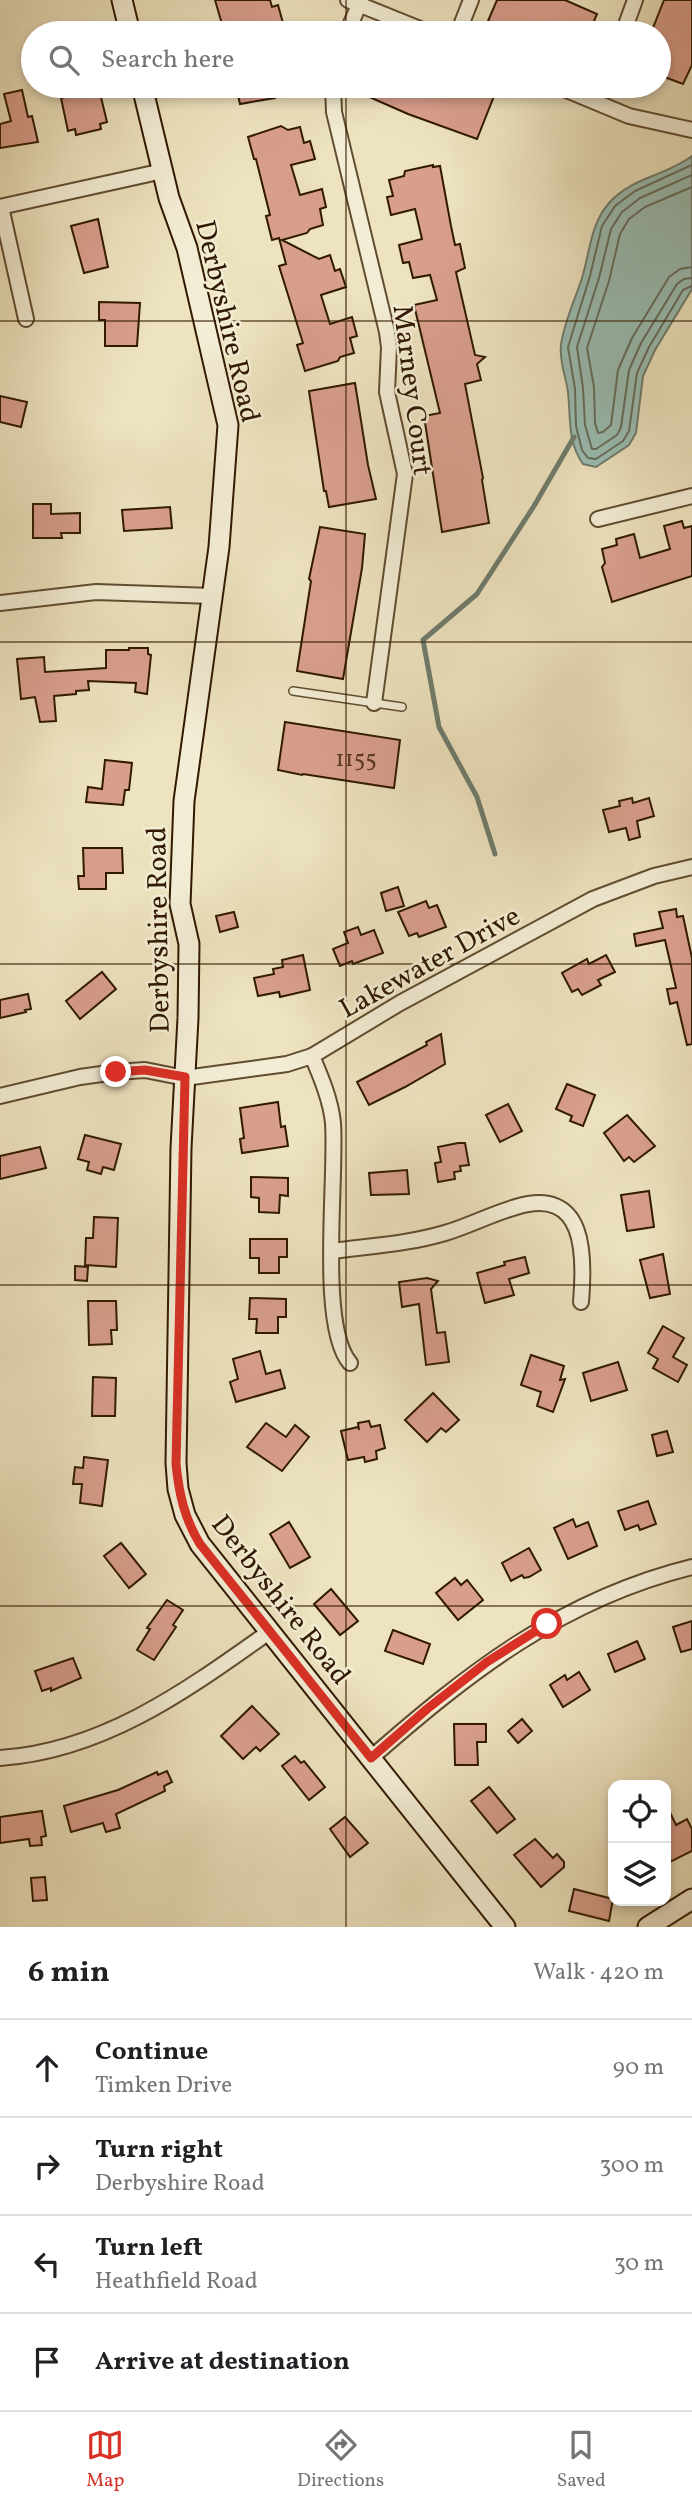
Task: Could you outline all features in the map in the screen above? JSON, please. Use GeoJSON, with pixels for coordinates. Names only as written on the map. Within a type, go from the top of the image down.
{"type":"FeatureCollection","features":[{"type":"Feature","properties":{"kind":"street"},"geometry":{"type":"LineString","coordinates":[[122,0],[127,21]]}},
{"type":"Feature","properties":{"kind":"street"},"geometry":{"type":"LineString","coordinates":[[463,21],[471,0]]}},
{"type":"Feature","properties":{"kind":"street"},"geometry":{"type":"LineString","coordinates":[[628,21],[636,0]]}},
{"type":"Feature","properties":{"kind":"street"},"geometry":{"type":"LineString","coordinates":[[350,21],[356,1],[402,21]]}},
{"type":"Feature","properties":{"kind":"street","name":"Derbyshire Road"},"geometry":{"type":"LineString","coordinates":[[145,98],[169,198],[187,248],[228,425],[222,522],[188,765],[180,857],[180,904],[189,944],[177,1317],[178,1489],[185,1515],[200,1544],[505,1927]]}},
{"type":"Feature","properties":{"kind":"street","name":"Marney Court"},"geometry":{"type":"LineString","coordinates":[[334,98],[334,112],[387,331],[387,392],[405,474],[374,703]]}},
{"type":"Feature","properties":{"kind":"street"},"geometry":{"type":"LineString","coordinates":[[586,98],[629,116],[692,130]]}},
{"type":"Feature","properties":{"kind":"street"},"geometry":{"type":"LineString","coordinates":[[596,102],[598,98]]}},
{"type":"Feature","properties":{"kind":"street"},"geometry":{"type":"LineString","coordinates":[[26,319],[1,207],[163,171]]}},
{"type":"Feature","properties":{"kind":"street"},"geometry":{"type":"LineString","coordinates":[[598,519],[692,496]]}},
{"type":"Feature","properties":{"kind":"street"},"geometry":{"type":"LineString","coordinates":[[0,603],[96,592],[213,596]]}},
{"type":"Feature","properties":{"kind":"street","name":"Lakewater Drive"},"geometry":{"type":"LineString","coordinates":[[0,1096],[80,1077],[116,1072],[145,1070],[185,1077],[287,1064],[312,1056],[400,1003],[593,899],[654,876],[692,867]]}},
{"type":"Feature","properties":{"kind":"street"},"geometry":{"type":"LineString","coordinates":[[312,1056],[333,1121],[332,1306],[341,1350],[351,1363]]}},
{"type":"Feature","properties":{"kind":"street"},"geometry":{"type":"LineString","coordinates":[[333,1251],[444,1234],[517,1206],[546,1204],[565,1213],[581,1237],[581,1302]]}},
{"type":"Feature","properties":{"kind":"street"},"geometry":{"type":"LineString","coordinates":[[371,1758],[487,1662],[547,1624],[600,1599],[692,1567]]}},
{"type":"Feature","properties":{"kind":"street"},"geometry":{"type":"LineString","coordinates":[[0,1758],[62,1747],[127,1724],[165,1703],[269,1632]]}},
{"type":"Feature","properties":{"kind":"street"},"geometry":{"type":"LineString","coordinates":[[648,1927],[692,1899]]}},
{"type":"Feature","properties":{"kind":"lane"},"geometry":{"type":"LineString","coordinates":[[293,691],[402,707]]}},
{"type":"Feature","properties":{"kind":"water"},"geometry":{"type":"Polygon","coordinates":[[[692,156],[692,289],[655,350],[643,376],[636,433],[629,445],[596,467],[583,464],[572,438],[561,345],[594,230],[603,211],[618,194],[692,156]]]}},
{"type":"Feature","properties":{"kind":"building"},"geometry":{"type":"Polygon","coordinates":[[[215,0],[270,0],[272,7],[278,5],[282,21],[221,21],[215,0]]]}},
{"type":"Feature","properties":{"kind":"building"},"geometry":{"type":"Polygon","coordinates":[[[497,0],[565,0],[597,14],[594,21],[488,21],[497,0]]]}},
{"type":"Feature","properties":{"kind":"building"},"geometry":{"type":"Polygon","coordinates":[[[664,0],[692,0],[692,65],[683,84],[671,80],[671,21],[656,21],[664,0]]]}},
{"type":"Feature","properties":{"kind":"building"},"geometry":{"type":"Polygon","coordinates":[[[21,90],[21,98],[24,98],[28,117],[32,116],[38,142],[0,148],[0,124],[11,121],[4,94],[21,90]]]}},
{"type":"Feature","properties":{"kind":"building"},"geometry":{"type":"Polygon","coordinates":[[[61,98],[101,98],[107,122],[100,124],[101,129],[76,135],[75,129],[68,131],[61,98]]]}},
{"type":"Feature","properties":{"kind":"building"},"geometry":{"type":"Polygon","coordinates":[[[239,98],[275,98],[240,104],[239,98]]]}},
{"type":"Feature","properties":{"kind":"building"},"geometry":{"type":"Polygon","coordinates":[[[372,98],[493,98],[477,139],[372,98]]]}},
{"type":"Feature","properties":{"kind":"building"},"geometry":{"type":"Polygon","coordinates":[[[281,126],[288,130],[300,127],[304,143],[310,141],[315,159],[291,165],[300,195],[322,189],[326,207],[320,209],[323,225],[282,240],[319,259],[330,255],[335,271],[340,269],[346,287],[321,295],[330,324],[352,317],[357,336],[350,338],[354,353],[305,371],[297,345],[303,343],[279,266],[286,264],[279,238],[272,240],[266,216],[270,215],[248,137],[281,126]]]}},
{"type":"Feature","properties":{"kind":"building"},"geometry":{"type":"Polygon","coordinates":[[[440,166],[455,245],[460,244],[465,268],[456,272],[475,355],[485,357],[477,364],[481,380],[465,384],[489,523],[442,532],[424,416],[440,413],[414,305],[437,300],[430,275],[413,278],[409,262],[403,263],[399,245],[422,239],[415,209],[391,215],[387,197],[393,196],[389,180],[404,176],[405,171],[440,166]]]}},
{"type":"Feature","properties":{"kind":"building"},"geometry":{"type":"Polygon","coordinates":[[[98,219],[108,267],[84,273],[71,226],[98,219]]]}},
{"type":"Feature","properties":{"kind":"building"},"geometry":{"type":"Polygon","coordinates":[[[99,302],[140,303],[137,346],[105,346],[105,320],[99,320],[99,302]]]}},
{"type":"Feature","properties":{"kind":"building"},"geometry":{"type":"Polygon","coordinates":[[[355,383],[376,499],[329,507],[324,491],[309,391],[355,383]]]}},
{"type":"Feature","properties":{"kind":"building"},"geometry":{"type":"Polygon","coordinates":[[[0,396],[27,402],[21,427],[0,422],[0,396]]]}},
{"type":"Feature","properties":{"kind":"building"},"geometry":{"type":"Polygon","coordinates":[[[33,504],[51,504],[51,514],[80,513],[80,533],[61,533],[62,538],[33,538],[33,504]]]}},
{"type":"Feature","properties":{"kind":"building"},"geometry":{"type":"Polygon","coordinates":[[[170,507],[172,528],[124,531],[122,510],[170,507]]]}},
{"type":"Feature","properties":{"kind":"building"},"geometry":{"type":"Polygon","coordinates":[[[682,521],[684,528],[692,526],[692,576],[612,602],[602,567],[605,563],[602,549],[617,545],[616,539],[634,534],[640,558],[670,549],[664,526],[682,521]]]}},
{"type":"Feature","properties":{"kind":"building"},"geometry":{"type":"Polygon","coordinates":[[[320,527],[365,534],[362,568],[343,679],[297,671],[311,581],[309,579],[320,527]]]}},
{"type":"Feature","properties":{"kind":"building"},"geometry":{"type":"Polygon","coordinates":[[[148,648],[148,654],[151,655],[147,694],[135,692],[136,683],[88,681],[89,690],[54,696],[56,721],[40,722],[35,697],[21,699],[17,659],[44,657],[45,672],[106,668],[106,650],[148,648]]]}},
{"type":"Feature","properties":{"kind":"building"},"geometry":{"type":"Polygon","coordinates":[[[285,722],[400,740],[394,788],[278,770],[285,722]]]}},
{"type":"Feature","properties":{"kind":"building"},"geometry":{"type":"Polygon","coordinates":[[[105,760],[132,763],[129,790],[125,790],[123,805],[86,802],[88,787],[102,789],[105,760]]]}},
{"type":"Feature","properties":{"kind":"building"},"geometry":{"type":"Polygon","coordinates":[[[632,798],[633,803],[649,798],[654,816],[637,821],[640,837],[629,840],[626,828],[609,832],[603,810],[620,806],[619,801],[632,798]]]}},
{"type":"Feature","properties":{"kind":"building"},"geometry":{"type":"Polygon","coordinates":[[[83,848],[122,848],[123,873],[106,873],[106,889],[79,889],[78,876],[84,876],[83,848]]]}},
{"type":"Feature","properties":{"kind":"building"},"geometry":{"type":"Polygon","coordinates":[[[398,887],[404,906],[386,911],[381,893],[398,887]]]}},
{"type":"Feature","properties":{"kind":"building"},"geometry":{"type":"Polygon","coordinates":[[[426,901],[429,908],[437,905],[446,927],[419,937],[417,933],[409,936],[398,912],[426,901]]]}},
{"type":"Feature","properties":{"kind":"building"},"geometry":{"type":"Polygon","coordinates":[[[676,909],[677,917],[683,916],[692,958],[692,1044],[687,1045],[677,1002],[670,1004],[667,989],[676,988],[665,940],[636,946],[634,934],[663,928],[659,912],[676,909]]]}},
{"type":"Feature","properties":{"kind":"building"},"geometry":{"type":"Polygon","coordinates":[[[234,912],[238,927],[220,932],[216,916],[234,912]]]}},
{"type":"Feature","properties":{"kind":"building"},"geometry":{"type":"Polygon","coordinates":[[[358,927],[361,935],[374,930],[383,953],[340,966],[333,949],[348,943],[344,932],[358,927]]]}},
{"type":"Feature","properties":{"kind":"building"},"geometry":{"type":"Polygon","coordinates":[[[303,955],[310,990],[280,997],[279,992],[258,996],[254,978],[274,974],[273,969],[283,967],[282,960],[303,955]]]}},
{"type":"Feature","properties":{"kind":"building"},"geometry":{"type":"Polygon","coordinates":[[[606,955],[615,972],[598,980],[601,985],[582,995],[578,989],[572,992],[562,973],[587,959],[589,964],[606,955]]]}},
{"type":"Feature","properties":{"kind":"building"},"geometry":{"type":"Polygon","coordinates":[[[102,972],[116,989],[80,1019],[66,1001],[102,972]]]}},
{"type":"Feature","properties":{"kind":"building"},"geometry":{"type":"Polygon","coordinates":[[[28,994],[31,1009],[0,1018],[0,1000],[28,994]]]}},
{"type":"Feature","properties":{"kind":"building"},"geometry":{"type":"Polygon","coordinates":[[[441,1034],[445,1064],[369,1105],[357,1082],[427,1045],[426,1042],[441,1034]]]}},
{"type":"Feature","properties":{"kind":"building"},"geometry":{"type":"Polygon","coordinates":[[[567,1084],[595,1095],[583,1126],[570,1121],[572,1116],[556,1109],[567,1084]]]}},
{"type":"Feature","properties":{"kind":"building"},"geometry":{"type":"Polygon","coordinates":[[[278,1102],[281,1127],[285,1126],[288,1146],[242,1153],[240,1139],[244,1138],[240,1108],[278,1102]]]}},
{"type":"Feature","properties":{"kind":"building"},"geometry":{"type":"Polygon","coordinates":[[[508,1104],[522,1131],[500,1142],[486,1115],[508,1104]]]}},
{"type":"Feature","properties":{"kind":"building"},"geometry":{"type":"Polygon","coordinates":[[[627,1115],[655,1146],[634,1162],[629,1157],[624,1161],[604,1133],[627,1115]]]}},
{"type":"Feature","properties":{"kind":"building"},"geometry":{"type":"Polygon","coordinates":[[[85,1135],[121,1144],[114,1170],[103,1167],[101,1174],[87,1170],[89,1162],[78,1159],[85,1135]]]}},
{"type":"Feature","properties":{"kind":"building"},"geometry":{"type":"Polygon","coordinates":[[[465,1143],[469,1165],[460,1166],[461,1171],[454,1172],[455,1179],[438,1182],[435,1163],[441,1162],[438,1147],[465,1143]]]}},
{"type":"Feature","properties":{"kind":"building"},"geometry":{"type":"Polygon","coordinates":[[[40,1147],[46,1168],[0,1179],[0,1156],[40,1147]]]}},
{"type":"Feature","properties":{"kind":"building"},"geometry":{"type":"Polygon","coordinates":[[[407,1170],[409,1194],[371,1195],[369,1173],[407,1170]]]}},
{"type":"Feature","properties":{"kind":"building"},"geometry":{"type":"Polygon","coordinates":[[[251,1177],[288,1178],[288,1196],[280,1195],[279,1213],[259,1212],[259,1198],[251,1197],[251,1177]]]}},
{"type":"Feature","properties":{"kind":"building"},"geometry":{"type":"Polygon","coordinates":[[[649,1191],[654,1227],[627,1231],[621,1195],[649,1191]]]}},
{"type":"Feature","properties":{"kind":"building"},"geometry":{"type":"Polygon","coordinates":[[[94,1217],[118,1218],[116,1267],[85,1265],[86,1238],[93,1238],[94,1217]]]}},
{"type":"Feature","properties":{"kind":"building"},"geometry":{"type":"Polygon","coordinates":[[[250,1239],[287,1239],[287,1257],[279,1257],[279,1273],[259,1273],[259,1258],[250,1258],[250,1239]]]}},
{"type":"Feature","properties":{"kind":"building"},"geometry":{"type":"Polygon","coordinates":[[[663,1254],[670,1294],[650,1298],[640,1260],[663,1254]]]}},
{"type":"Feature","properties":{"kind":"building"},"geometry":{"type":"Polygon","coordinates":[[[525,1257],[529,1273],[509,1279],[514,1295],[485,1303],[477,1273],[525,1257]]]}},
{"type":"Feature","properties":{"kind":"building"},"geometry":{"type":"Polygon","coordinates":[[[75,1266],[88,1267],[87,1281],[75,1280],[75,1266]]]}},
{"type":"Feature","properties":{"kind":"building"},"geometry":{"type":"Polygon","coordinates":[[[427,1278],[438,1281],[431,1289],[437,1333],[445,1332],[449,1362],[426,1365],[419,1304],[402,1307],[399,1282],[427,1278]]]}},
{"type":"Feature","properties":{"kind":"building"},"geometry":{"type":"Polygon","coordinates":[[[250,1298],[286,1299],[286,1317],[278,1317],[278,1333],[256,1333],[257,1319],[249,1319],[250,1298]]]}},
{"type":"Feature","properties":{"kind":"building"},"geometry":{"type":"Polygon","coordinates":[[[88,1301],[116,1301],[117,1330],[111,1330],[112,1344],[89,1345],[88,1301]]]}},
{"type":"Feature","properties":{"kind":"building"},"geometry":{"type":"Polygon","coordinates":[[[663,1326],[684,1338],[673,1357],[687,1365],[678,1382],[653,1368],[658,1359],[648,1353],[663,1326]]]}},
{"type":"Feature","properties":{"kind":"building"},"geometry":{"type":"Polygon","coordinates":[[[260,1351],[266,1374],[280,1370],[285,1388],[236,1402],[230,1382],[238,1379],[233,1359],[260,1351]]]}},
{"type":"Feature","properties":{"kind":"building"},"geometry":{"type":"Polygon","coordinates":[[[531,1355],[564,1366],[560,1380],[565,1379],[553,1412],[537,1406],[541,1392],[521,1385],[531,1355]]]}},
{"type":"Feature","properties":{"kind":"building"},"geometry":{"type":"Polygon","coordinates":[[[618,1362],[627,1390],[591,1401],[583,1373],[618,1362]]]}},
{"type":"Feature","properties":{"kind":"building"},"geometry":{"type":"Polygon","coordinates":[[[93,1377],[116,1378],[115,1416],[92,1416],[93,1377]]]}},
{"type":"Feature","properties":{"kind":"building"},"geometry":{"type":"Polygon","coordinates":[[[433,1393],[459,1420],[446,1432],[441,1428],[427,1442],[405,1420],[433,1393]]]}},
{"type":"Feature","properties":{"kind":"building"},"geometry":{"type":"Polygon","coordinates":[[[369,1421],[371,1427],[380,1425],[385,1448],[376,1451],[377,1459],[365,1462],[364,1457],[348,1460],[341,1431],[358,1427],[359,1430],[358,1423],[369,1421]]]}},
{"type":"Feature","properties":{"kind":"building"},"geometry":{"type":"Polygon","coordinates":[[[266,1423],[286,1437],[295,1425],[309,1437],[282,1471],[247,1447],[266,1423]]]}},
{"type":"Feature","properties":{"kind":"building"},"geometry":{"type":"Polygon","coordinates":[[[667,1431],[673,1452],[657,1456],[652,1435],[667,1431]]]}},
{"type":"Feature","properties":{"kind":"building"},"geometry":{"type":"Polygon","coordinates":[[[84,1457],[108,1460],[102,1506],[80,1503],[82,1484],[73,1484],[75,1467],[83,1468],[84,1457]]]}},
{"type":"Feature","properties":{"kind":"building"},"geometry":{"type":"Polygon","coordinates":[[[648,1501],[656,1524],[640,1530],[638,1525],[625,1530],[618,1511],[648,1501]]]}},
{"type":"Feature","properties":{"kind":"building"},"geometry":{"type":"Polygon","coordinates":[[[573,1519],[576,1527],[588,1522],[597,1546],[568,1559],[554,1528],[573,1519]]]}},
{"type":"Feature","properties":{"kind":"building"},"geometry":{"type":"Polygon","coordinates":[[[289,1522],[310,1557],[290,1568],[270,1534],[289,1522]]]}},
{"type":"Feature","properties":{"kind":"building"},"geometry":{"type":"Polygon","coordinates":[[[121,1543],[146,1574],[129,1588],[104,1556],[121,1543]]]}},
{"type":"Feature","properties":{"kind":"building"},"geometry":{"type":"Polygon","coordinates":[[[529,1548],[541,1570],[529,1577],[524,1578],[522,1575],[511,1581],[502,1563],[529,1548]]]}},
{"type":"Feature","properties":{"kind":"building"},"geometry":{"type":"Polygon","coordinates":[[[455,1578],[461,1585],[467,1580],[483,1600],[458,1620],[436,1593],[455,1578]]]}},
{"type":"Feature","properties":{"kind":"building"},"geometry":{"type":"Polygon","coordinates":[[[331,1589],[358,1621],[340,1635],[314,1604],[331,1589]]]}},
{"type":"Feature","properties":{"kind":"building"},"geometry":{"type":"Polygon","coordinates":[[[167,1600],[183,1610],[173,1625],[176,1627],[154,1660],[137,1650],[150,1629],[147,1628],[167,1600]]]}},
{"type":"Feature","properties":{"kind":"building"},"geometry":{"type":"Polygon","coordinates":[[[692,1621],[692,1649],[681,1652],[673,1627],[692,1621]]]}},
{"type":"Feature","properties":{"kind":"building"},"geometry":{"type":"Polygon","coordinates":[[[393,1630],[430,1644],[423,1664],[385,1651],[393,1630]]]}},
{"type":"Feature","properties":{"kind":"building"},"geometry":{"type":"Polygon","coordinates":[[[637,1641],[645,1659],[615,1672],[608,1654],[637,1641]]]}},
{"type":"Feature","properties":{"kind":"building"},"geometry":{"type":"Polygon","coordinates":[[[73,1658],[81,1678],[51,1691],[51,1688],[42,1691],[35,1671],[73,1658]]]}},
{"type":"Feature","properties":{"kind":"building"},"geometry":{"type":"Polygon","coordinates":[[[579,1672],[590,1690],[563,1707],[550,1685],[565,1675],[567,1680],[579,1672]]]}},
{"type":"Feature","properties":{"kind":"building"},"geometry":{"type":"Polygon","coordinates":[[[252,1706],[279,1734],[260,1751],[256,1747],[243,1759],[221,1736],[252,1706]]]}},
{"type":"Feature","properties":{"kind":"building"},"geometry":{"type":"Polygon","coordinates":[[[522,1719],[532,1731],[518,1743],[508,1731],[522,1719]]]}},
{"type":"Feature","properties":{"kind":"building"},"geometry":{"type":"Polygon","coordinates":[[[454,1724],[486,1724],[486,1742],[477,1742],[478,1765],[455,1765],[454,1724]]]}},
{"type":"Feature","properties":{"kind":"building"},"geometry":{"type":"Polygon","coordinates":[[[295,1756],[301,1763],[304,1761],[325,1787],[309,1800],[282,1766],[295,1756]]]}},
{"type":"Feature","properties":{"kind":"building"},"geometry":{"type":"Polygon","coordinates":[[[167,1771],[172,1782],[164,1786],[165,1791],[116,1814],[120,1828],[106,1832],[103,1823],[71,1832],[64,1806],[118,1790],[157,1772],[158,1775],[167,1771]]]}},
{"type":"Feature","properties":{"kind":"building"},"geometry":{"type":"Polygon","coordinates":[[[489,1787],[515,1819],[497,1833],[471,1801],[489,1787]]]}},
{"type":"Feature","properties":{"kind":"building"},"geometry":{"type":"Polygon","coordinates":[[[42,1811],[46,1836],[41,1837],[42,1845],[30,1846],[29,1839],[0,1843],[0,1817],[42,1811]]]}},
{"type":"Feature","properties":{"kind":"building"},"geometry":{"type":"Polygon","coordinates":[[[671,1814],[676,1825],[687,1819],[692,1829],[692,1851],[671,1862],[671,1814]]]}},
{"type":"Feature","properties":{"kind":"building"},"geometry":{"type":"Polygon","coordinates":[[[345,1817],[368,1843],[350,1857],[330,1829],[345,1817]]]}},
{"type":"Feature","properties":{"kind":"building"},"geometry":{"type":"Polygon","coordinates":[[[535,1839],[553,1858],[557,1854],[564,1862],[564,1867],[541,1887],[514,1855],[535,1839]]]}},
{"type":"Feature","properties":{"kind":"building"},"geometry":{"type":"Polygon","coordinates":[[[45,1877],[47,1900],[33,1901],[31,1878],[45,1877]]]}},
{"type":"Feature","properties":{"kind":"building"},"geometry":{"type":"Polygon","coordinates":[[[574,1889],[608,1898],[608,1906],[612,1906],[609,1921],[569,1911],[574,1889]]]}},
{"type":"Feature","properties":{"kind":"waterway"},"geometry":{"type":"LineString","coordinates":[[495,854],[477,797],[439,727],[423,640],[477,594],[534,506],[574,437]]}},
{"type":"Feature","properties":{"kind":"route"},"geometry":{"type":"LineString","coordinates":[[116,1072],[145,1070],[185,1077],[181,1148],[176,1464],[178,1489],[185,1515],[200,1544],[371,1758],[487,1662],[547,1624]]}}]}
